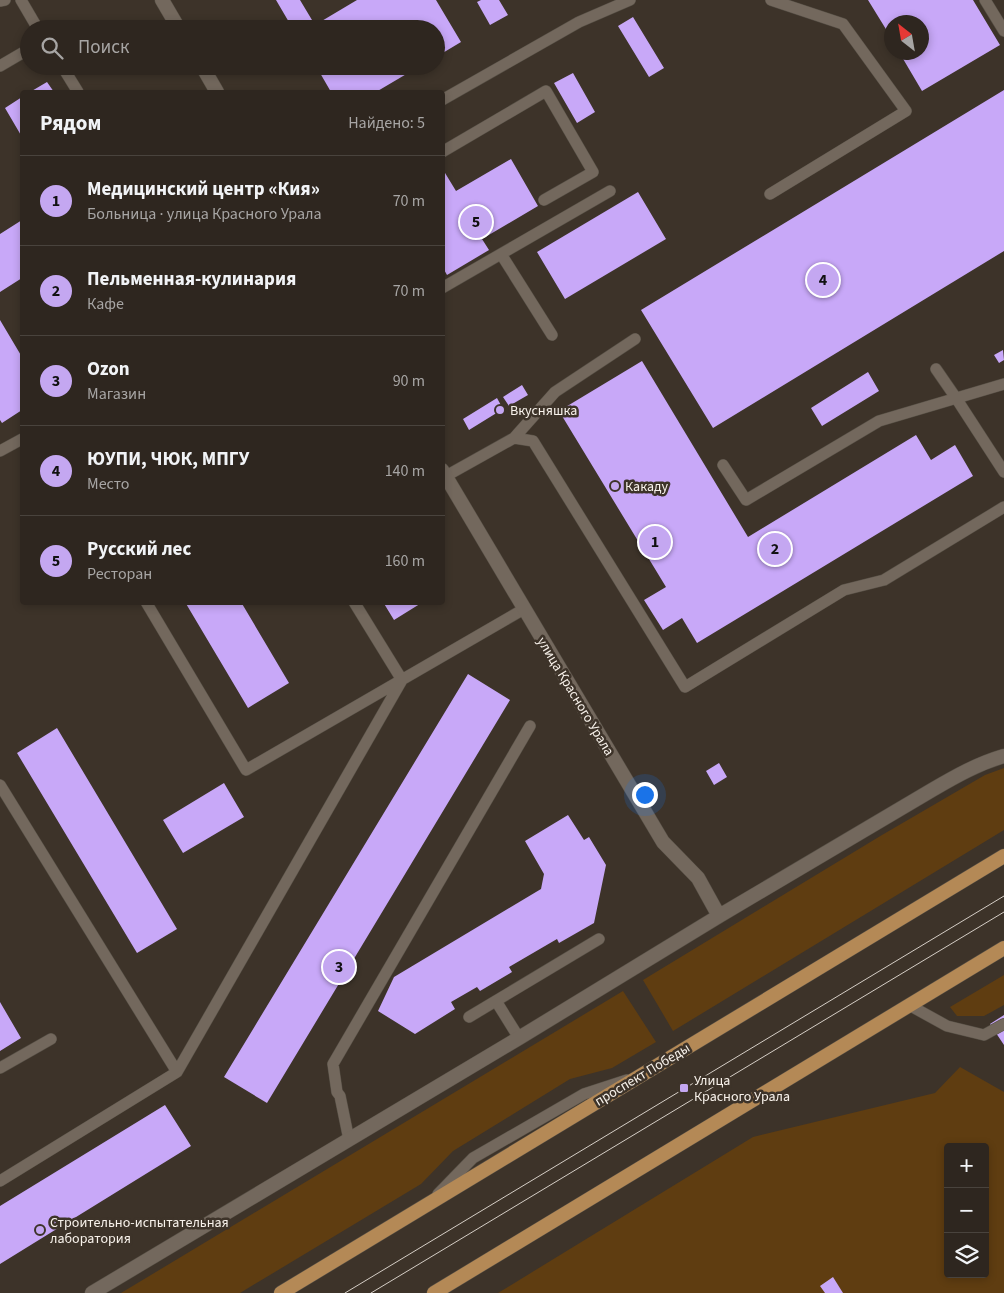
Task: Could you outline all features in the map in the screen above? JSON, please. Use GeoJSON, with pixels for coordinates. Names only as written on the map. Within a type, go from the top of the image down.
{"type":"FeatureCollection","features":[{"type":"Feature","properties":{"kind":"main road","name":"проспект Победы"},"geometry":{"type":"LineString","coordinates":[[281,1293],[1004,856]]}},
{"type":"Feature","properties":{"kind":"main road"},"geometry":{"type":"LineString","coordinates":[[434,1293],[1004,948]]}},
{"type":"Feature","properties":{"kind":"street"},"geometry":{"type":"LineString","coordinates":[[162,0],[174,20]]}},
{"type":"Feature","properties":{"kind":"street"},"geometry":{"type":"LineString","coordinates":[[208,75],[217,90]]}},
{"type":"Feature","properties":{"kind":"street","name":"улица Красного Урала"},"geometry":{"type":"LineString","coordinates":[[445,475],[663,842],[698,878],[719,916]]}},
{"type":"Feature","properties":{"kind":"street"},"geometry":{"type":"LineString","coordinates":[[92,1293],[719,916],[956,776],[985,762],[1004,756]]}},
{"type":"Feature","properties":{"kind":"lane"},"geometry":{"type":"LineString","coordinates":[[0,1],[5,0]]}},
{"type":"Feature","properties":{"kind":"lane"},"geometry":{"type":"LineString","coordinates":[[21,0],[33,20]]}},
{"type":"Feature","properties":{"kind":"lane"},"geometry":{"type":"LineString","coordinates":[[445,98],[579,22],[630,0]]}},
{"type":"Feature","properties":{"kind":"lane"},"geometry":{"type":"LineString","coordinates":[[770,194],[906,112],[843,24],[771,0]]}},
{"type":"Feature","properties":{"kind":"lane"},"geometry":{"type":"LineString","coordinates":[[985,0],[1004,30]]}},
{"type":"Feature","properties":{"kind":"lane"},"geometry":{"type":"LineString","coordinates":[[0,66],[20,54]]}},
{"type":"Feature","properties":{"kind":"lane"},"geometry":{"type":"LineString","coordinates":[[68,75],[77,90]]}},
{"type":"Feature","properties":{"kind":"lane"},"geometry":{"type":"LineString","coordinates":[[445,150],[546,91],[593,172],[544,200]]}},
{"type":"Feature","properties":{"kind":"lane"},"geometry":{"type":"LineString","coordinates":[[445,286],[610,191]]}},
{"type":"Feature","properties":{"kind":"lane"},"geometry":{"type":"LineString","coordinates":[[501,254],[552,335]]}},
{"type":"Feature","properties":{"kind":"lane"},"geometry":{"type":"LineString","coordinates":[[445,472],[514,438],[555,392],[635,339]]}},
{"type":"Feature","properties":{"kind":"lane"},"geometry":{"type":"LineString","coordinates":[[936,369],[1004,472]]}},
{"type":"Feature","properties":{"kind":"lane"},"geometry":{"type":"LineString","coordinates":[[723,465],[746,500],[879,421],[1004,384]]}},
{"type":"Feature","properties":{"kind":"lane"},"geometry":{"type":"LineString","coordinates":[[514,438],[533,442],[685,687],[844,590],[884,580],[1004,507]]}},
{"type":"Feature","properties":{"kind":"lane"},"geometry":{"type":"LineString","coordinates":[[0,451],[20,440]]}},
{"type":"Feature","properties":{"kind":"lane"},"geometry":{"type":"LineString","coordinates":[[148,605],[246,770],[524,609]]}},
{"type":"Feature","properties":{"kind":"lane"},"geometry":{"type":"LineString","coordinates":[[356,605],[402,680]]}},
{"type":"Feature","properties":{"kind":"lane"},"geometry":{"type":"LineString","coordinates":[[0,1181],[177,1072],[402,680]]}},
{"type":"Feature","properties":{"kind":"lane"},"geometry":{"type":"LineString","coordinates":[[349,1140],[340,1096],[336,1092],[333,1064],[530,726]]}},
{"type":"Feature","properties":{"kind":"lane"},"geometry":{"type":"LineString","coordinates":[[0,785],[177,1072]]}},
{"type":"Feature","properties":{"kind":"lane"},"geometry":{"type":"LineString","coordinates":[[469,1017],[598,939]]}},
{"type":"Feature","properties":{"kind":"lane"},"geometry":{"type":"LineString","coordinates":[[496,1001],[519,1038]]}},
{"type":"Feature","properties":{"kind":"lane"},"geometry":{"type":"LineString","coordinates":[[908,1005],[947,1026],[984,1035],[1004,1024]]}},
{"type":"Feature","properties":{"kind":"lane"},"geometry":{"type":"LineString","coordinates":[[0,1068],[51,1039]]}},
{"type":"Feature","properties":{"kind":"shaded area"},"geometry":{"type":"Polygon","coordinates":[[[1004,768],[1004,830],[673,1031],[643,980],[882,835],[985,775],[1004,768]]]}},
{"type":"Feature","properties":{"kind":"shaded area"},"geometry":{"type":"Polygon","coordinates":[[[1004,975],[1004,1005],[984,1016],[957,1016],[950,1007],[1004,975]]]}},
{"type":"Feature","properties":{"kind":"shaded area"},"geometry":{"type":"Polygon","coordinates":[[[623,991],[656,1042],[612,1068],[570,1079],[453,1151],[421,1184],[240,1293],[121,1293],[623,991]]]}},
{"type":"Feature","properties":{"kind":"shaded area"},"geometry":{"type":"Polygon","coordinates":[[[960,1067],[1004,1092],[1004,1293],[498,1293],[753,1137],[935,1093],[960,1067]]]}},
{"type":"Feature","properties":{"kind":"building"},"geometry":{"type":"Polygon","coordinates":[[[276,0],[300,0],[312,20],[288,20],[276,0]]]}},
{"type":"Feature","properties":{"kind":"building"},"geometry":{"type":"Polygon","coordinates":[[[357,0],[436,0],[461,42],[445,52],[445,20],[323,20],[357,0]]]}},
{"type":"Feature","properties":{"kind":"building"},"geometry":{"type":"Polygon","coordinates":[[[481,0],[499,0],[508,15],[490,25],[477,2],[481,0]]]}},
{"type":"Feature","properties":{"kind":"building"},"geometry":{"type":"Polygon","coordinates":[[[868,0],[973,0],[1000,45],[922,91],[904,60],[929,60],[929,15],[884,15],[884,26],[868,0]]]}},
{"type":"Feature","properties":{"kind":"building"},"geometry":{"type":"Polygon","coordinates":[[[633,17],[664,68],[649,77],[618,26],[633,17]]]}},
{"type":"Feature","properties":{"kind":"building"},"geometry":{"type":"Polygon","coordinates":[[[573,73],[595,112],[577,123],[554,83],[573,73]]]}},
{"type":"Feature","properties":{"kind":"building"},"geometry":{"type":"Polygon","coordinates":[[[321,75],[405,75],[379,90],[330,90],[321,75]]]}},
{"type":"Feature","properties":{"kind":"building"},"geometry":{"type":"Polygon","coordinates":[[[47,82],[53,90],[33,90],[47,82]]]}},
{"type":"Feature","properties":{"kind":"building"},"geometry":{"type":"Polygon","coordinates":[[[1004,90],[1004,251],[713,428],[641,310],[1004,90]]]}},
{"type":"Feature","properties":{"kind":"building"},"geometry":{"type":"Polygon","coordinates":[[[20,98],[20,134],[5,108],[20,98]]]}},
{"type":"Feature","properties":{"kind":"building"},"geometry":{"type":"Polygon","coordinates":[[[511,159],[538,206],[482,239],[489,250],[447,275],[445,271],[445,173],[456,191],[511,159]]]}},
{"type":"Feature","properties":{"kind":"building"},"geometry":{"type":"Polygon","coordinates":[[[638,192],[666,239],[565,299],[537,252],[638,192]]]}},
{"type":"Feature","properties":{"kind":"building"},"geometry":{"type":"Polygon","coordinates":[[[20,221],[20,279],[0,292],[0,234],[20,221]]]}},
{"type":"Feature","properties":{"kind":"building"},"geometry":{"type":"Polygon","coordinates":[[[0,320],[20,354],[20,411],[2,423],[0,420],[0,320]]]}},
{"type":"Feature","properties":{"kind":"building"},"geometry":{"type":"Polygon","coordinates":[[[1003,350],[1004,360],[999,363],[994,355],[1003,350]]]}},
{"type":"Feature","properties":{"kind":"building"},"geometry":{"type":"Polygon","coordinates":[[[642,361],[748,537],[916,435],[931,460],[955,445],[973,476],[697,643],[682,618],[663,630],[644,600],[666,587],[559,411],[642,361]]]}},
{"type":"Feature","properties":{"kind":"building"},"geometry":{"type":"Polygon","coordinates":[[[868,372],[879,391],[822,426],[811,408],[868,372]]]}},
{"type":"Feature","properties":{"kind":"building"},"geometry":{"type":"Polygon","coordinates":[[[522,385],[528,395],[509,406],[503,397],[522,385]]]}},
{"type":"Feature","properties":{"kind":"building"},"geometry":{"type":"Polygon","coordinates":[[[497,398],[503,409],[469,430],[463,419],[497,398]]]}},
{"type":"Feature","properties":{"kind":"building"},"geometry":{"type":"Polygon","coordinates":[[[187,605],[243,605],[289,683],[248,708],[187,605]]]}},
{"type":"Feature","properties":{"kind":"building"},"geometry":{"type":"Polygon","coordinates":[[[385,605],[418,605],[394,620],[385,605]]]}},
{"type":"Feature","properties":{"kind":"building"},"geometry":{"type":"Polygon","coordinates":[[[468,674],[510,700],[267,1103],[224,1077],[468,674]]]}},
{"type":"Feature","properties":{"kind":"building"},"geometry":{"type":"Polygon","coordinates":[[[57,728],[177,929],[137,953],[17,753],[57,728]]]}},
{"type":"Feature","properties":{"kind":"building"},"geometry":{"type":"Polygon","coordinates":[[[719,763],[727,777],[714,785],[706,771],[719,763]]]}},
{"type":"Feature","properties":{"kind":"building"},"geometry":{"type":"Polygon","coordinates":[[[224,783],[244,817],[183,853],[163,820],[224,783]]]}},
{"type":"Feature","properties":{"kind":"building"},"geometry":{"type":"Polygon","coordinates":[[[568,815],[584,840],[589,837],[606,865],[594,923],[559,943],[557,939],[509,967],[512,972],[480,991],[477,987],[451,1002],[455,1009],[415,1034],[378,1011],[394,977],[541,889],[544,874],[525,841],[568,815]]]}},
{"type":"Feature","properties":{"kind":"building"},"geometry":{"type":"Polygon","coordinates":[[[0,1002],[21,1038],[0,1051],[0,1002]]]}},
{"type":"Feature","properties":{"kind":"building"},"geometry":{"type":"Polygon","coordinates":[[[1004,1015],[1004,1045],[990,1024],[1004,1015]]]}},
{"type":"Feature","properties":{"kind":"building"},"geometry":{"type":"Polygon","coordinates":[[[165,1105],[191,1146],[0,1264],[0,1206],[165,1105]]]}},
{"type":"Feature","properties":{"kind":"building"},"geometry":{"type":"Polygon","coordinates":[[[833,1277],[843,1293],[825,1293],[820,1286],[833,1277]]]}},
{"type":"Feature","properties":{"kind":"tram line"},"geometry":{"type":"LineString","coordinates":[[345,1293],[1004,896]]}},
{"type":"Feature","properties":{"kind":"tram line"},"geometry":{"type":"LineString","coordinates":[[371,1293],[1004,912]]}},
{"type":"Feature","properties":{"kind":"place","name":"Русский лес"},"geometry":{"type":"Point","coordinates":[476,222]}},
{"type":"Feature","properties":{"kind":"place","name":"ЮУПИ, ЧЮК, МПГУ"},"geometry":{"type":"Point","coordinates":[823,280]}},
{"type":"Feature","properties":{"kind":"place","name":"Вкусняшка"},"geometry":{"type":"Point","coordinates":[500,410]}},
{"type":"Feature","properties":{"kind":"place","name":"Какаду"},"geometry":{"type":"Point","coordinates":[615,486]}},
{"type":"Feature","properties":{"kind":"place","name":"Медицинский центр «Кия»"},"geometry":{"type":"Point","coordinates":[655,542]}},
{"type":"Feature","properties":{"kind":"place","name":"Пельменная-кулинария"},"geometry":{"type":"Point","coordinates":[775,549]}},
{"type":"Feature","properties":{"kind":"place","name":"Ozon"},"geometry":{"type":"Point","coordinates":[339,967]}},
{"type":"Feature","properties":{"kind":"place","name":"Улица Красного Урала"},"geometry":{"type":"Point","coordinates":[684,1088]}},
{"type":"Feature","properties":{"kind":"place","name":"Строительно-испытательная лаборатория"},"geometry":{"type":"Point","coordinates":[40,1230]}}]}
